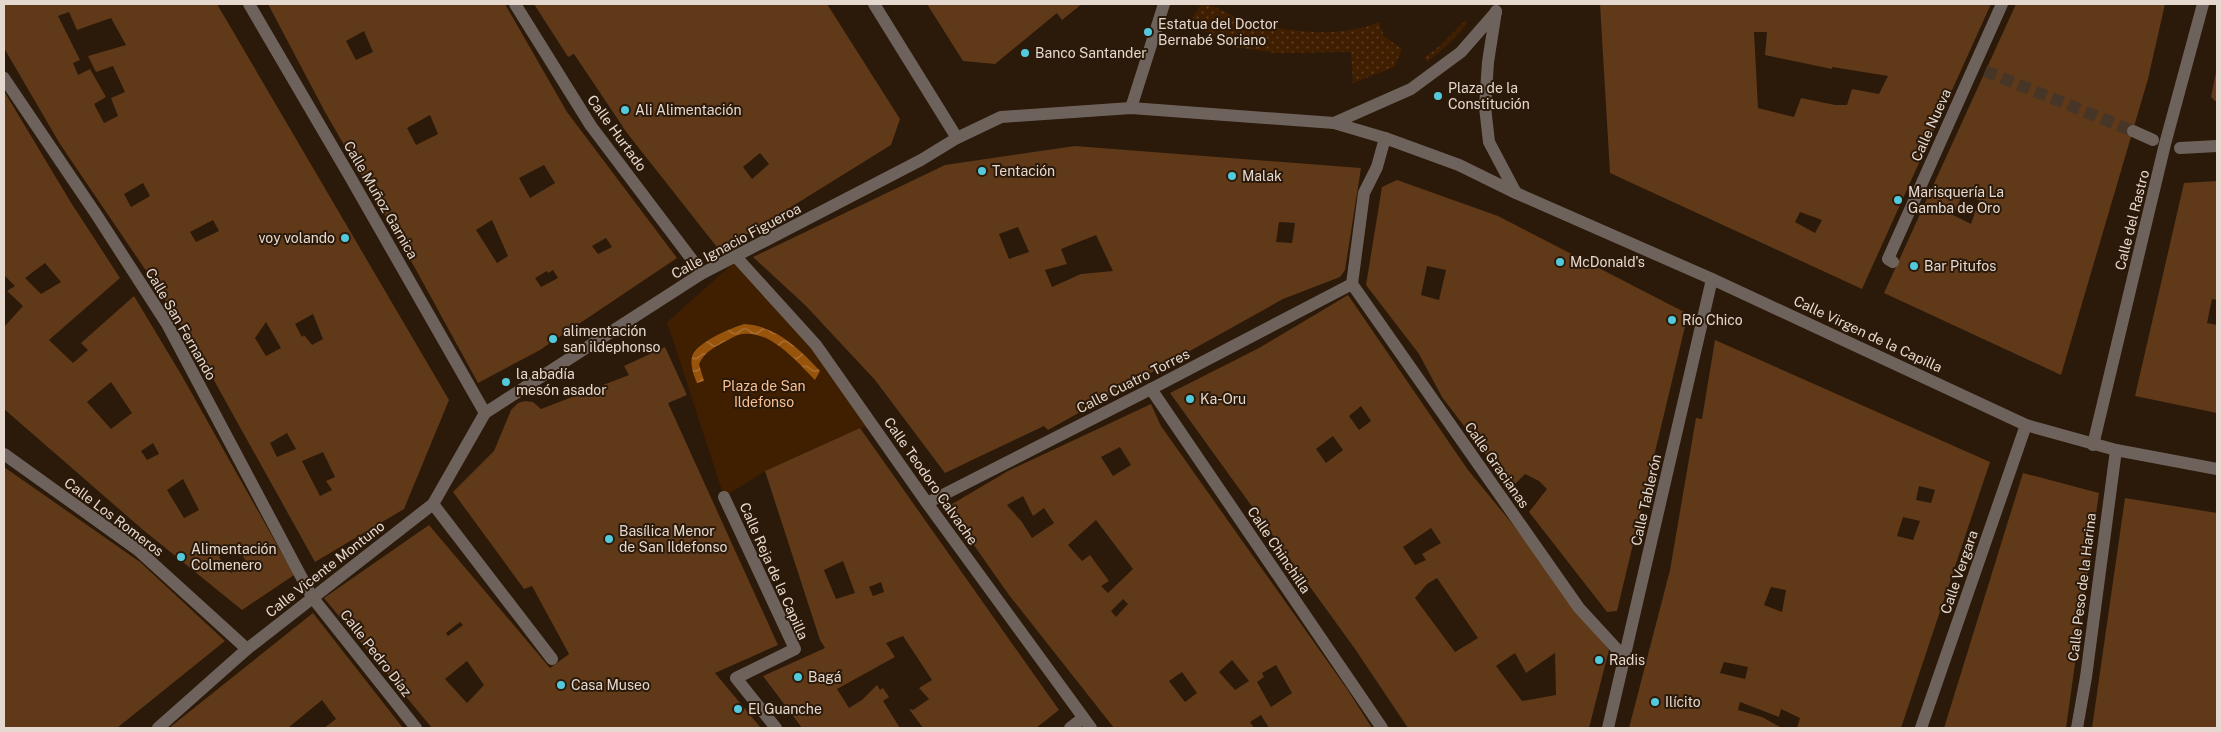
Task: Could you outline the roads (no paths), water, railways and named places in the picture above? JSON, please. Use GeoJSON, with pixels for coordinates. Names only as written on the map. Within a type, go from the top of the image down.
{"type":"FeatureCollection","features":[{"type":"Feature","properties":{"kind":"street","name":"Calle Muñoz Garnica"},"geometry":{"type":"LineString","coordinates":[[248,4],[344,166],[485,413]]}},
{"type":"Feature","properties":{"kind":"street","name":"Calle Hurtado"},"geometry":{"type":"LineString","coordinates":[[515,4],[591,126],[701,274]]}},
{"type":"Feature","properties":{"kind":"street"},"geometry":{"type":"LineString","coordinates":[[874,4],[957,138]]}},
{"type":"Feature","properties":{"kind":"street"},"geometry":{"type":"LineString","coordinates":[[1131,108],[1164,4]]}},
{"type":"Feature","properties":{"kind":"street","name":"Calle Nueva"},"geometry":{"type":"LineString","coordinates":[[1888,260],[2002,4]]}},
{"type":"Feature","properties":{"kind":"street","name":"Calle del Rastro"},"geometry":{"type":"LineString","coordinates":[[2093,445],[2163,154],[2203,4]]}},
{"type":"Feature","properties":{"kind":"street"},"geometry":{"type":"LineString","coordinates":[[1334,123],[1410,89],[1461,52],[1497,8]]}},
{"type":"Feature","properties":{"kind":"street"},"geometry":{"type":"LineString","coordinates":[[1497,8],[1488,62],[1485,107],[1489,142],[1516,193]]}},
{"type":"Feature","properties":{"kind":"street"},"geometry":{"type":"LineString","coordinates":[[1973,66],[1985,71]]}},
{"type":"Feature","properties":{"kind":"street","name":"Calle San Fernando"},"geometry":{"type":"LineString","coordinates":[[4,78],[96,214],[167,324],[312,597]]}},
{"type":"Feature","properties":{"kind":"street","name":"Calle Ignacio Figueroa"},"geometry":{"type":"LineString","coordinates":[[485,413],[701,274],[921,160],[957,138],[1001,117],[1131,108],[1334,123]]}},
{"type":"Feature","properties":{"kind":"street"},"geometry":{"type":"LineString","coordinates":[[1334,123],[1385,138],[1459,165],[1516,193]]}},
{"type":"Feature","properties":{"kind":"street"},"geometry":{"type":"LineString","coordinates":[[2133,131],[2153,140]]}},
{"type":"Feature","properties":{"kind":"street"},"geometry":{"type":"LineString","coordinates":[[1352,284],[1364,193],[1377,167],[1385,138]]}},
{"type":"Feature","properties":{"kind":"street"},"geometry":{"type":"LineString","coordinates":[[2180,148],[2217,146]]}},
{"type":"Feature","properties":{"kind":"street","name":"Calle Virgen de la Capilla"},"geometry":{"type":"LineString","coordinates":[[1516,193],[1712,279],[2026,425],[2093,445],[2217,469]]}},
{"type":"Feature","properties":{"kind":"street","name":"Calle Teodoro Calvache"},"geometry":{"type":"LineString","coordinates":[[738,259],[816,345],[927,503],[1091,728]]}},
{"type":"Feature","properties":{"kind":"street","name":"Calle Tablerón"},"geometry":{"type":"LineString","coordinates":[[1608,728],[1712,279]]}},
{"type":"Feature","properties":{"kind":"street","name":"Calle Cuatro Torres"},"geometry":{"type":"LineString","coordinates":[[927,503],[1352,284]]}},
{"type":"Feature","properties":{"kind":"street","name":"Calle Gracianas"},"geometry":{"type":"LineString","coordinates":[[1352,284],[1579,608],[1625,658]]}},
{"type":"Feature","properties":{"kind":"street","name":"Calle Chinchilla"},"geometry":{"type":"LineString","coordinates":[[1151,389],[1382,728]]}},
{"type":"Feature","properties":{"kind":"street","name":"Calle Vicente Montuno"},"geometry":{"type":"LineString","coordinates":[[158,728],[247,649],[433,504],[485,413]]}},
{"type":"Feature","properties":{"kind":"street","name":"Calle Vergara"},"geometry":{"type":"LineString","coordinates":[[1921,728],[2026,425]]}},
{"type":"Feature","properties":{"kind":"street","name":"Calle Peso de la Harina"},"geometry":{"type":"LineString","coordinates":[[2077,728],[2086,677],[2116,450]]}},
{"type":"Feature","properties":{"kind":"street","name":"Calle Los Romeros"},"geometry":{"type":"LineString","coordinates":[[4,454],[138,550],[247,649]]}},
{"type":"Feature","properties":{"kind":"street","name":"Calle Reja de la Capilla"},"geometry":{"type":"LineString","coordinates":[[724,496],[795,649],[736,678],[776,728]]}},
{"type":"Feature","properties":{"kind":"street"},"geometry":{"type":"LineString","coordinates":[[433,504],[552,659]]}},
{"type":"Feature","properties":{"kind":"street","name":"Calle Pedro Díaz"},"geometry":{"type":"LineString","coordinates":[[312,597],[416,728]]}},
{"type":"Feature","properties":{"kind":"street"},"geometry":{"type":"LineString","coordinates":[[1070,728],[1083,718]]}},
{"type":"Feature","properties":{"kind":"water"},"geometry":{"type":"Polygon","coordinates":[[[744,324],[766,329],[777,334],[804,354],[820,371],[815,380],[792,356],[773,342],[753,334],[742,334],[716,346],[704,356],[699,364],[704,381],[697,383],[692,363],[692,357],[695,352],[706,341],[744,324]]]}},
{"type":"Feature","properties":{"kind":"tunnel"},"geometry":{"type":"LineString","coordinates":[[1985,71],[2133,131]]}},
{"type":"Feature","properties":{"kind":"place","name":"Estatua del Doctor Bernabé Soriano"},"geometry":{"type":"Point","coordinates":[1148,32]}},
{"type":"Feature","properties":{"kind":"place","name":"Banco Santander"},"geometry":{"type":"Point","coordinates":[1025,53]}},
{"type":"Feature","properties":{"kind":"place","name":"Plaza de la Constitución"},"geometry":{"type":"Point","coordinates":[1438,96]}},
{"type":"Feature","properties":{"kind":"place","name":"Ali Alimentación"},"geometry":{"type":"Point","coordinates":[625,110]}},
{"type":"Feature","properties":{"kind":"place","name":"Tentación"},"geometry":{"type":"Point","coordinates":[982,171]}},
{"type":"Feature","properties":{"kind":"place","name":"Malak"},"geometry":{"type":"Point","coordinates":[1232,176]}},
{"type":"Feature","properties":{"kind":"place","name":"Marisquería La Gamba de Oro"},"geometry":{"type":"Point","coordinates":[1898,200]}},
{"type":"Feature","properties":{"kind":"place","name":"voy volando"},"geometry":{"type":"Point","coordinates":[345,238]}},
{"type":"Feature","properties":{"kind":"place","name":"McDonald's"},"geometry":{"type":"Point","coordinates":[1560,262]}},
{"type":"Feature","properties":{"kind":"place","name":"Bar Pitufos"},"geometry":{"type":"Point","coordinates":[1914,266]}},
{"type":"Feature","properties":{"kind":"place","name":"Río Chico"},"geometry":{"type":"Point","coordinates":[1672,320]}},
{"type":"Feature","properties":{"kind":"place","name":"alimentación san ildephonso"},"geometry":{"type":"Point","coordinates":[553,339]}},
{"type":"Feature","properties":{"kind":"place","name":"la abadía mesón asador"},"geometry":{"type":"Point","coordinates":[506,382]}},
{"type":"Feature","properties":{"kind":"place","name":"Ka-Oru"},"geometry":{"type":"Point","coordinates":[1190,399]}},
{"type":"Feature","properties":{"kind":"place","name":"Basílica Menor de San Ildefonso"},"geometry":{"type":"Point","coordinates":[609,539]}},
{"type":"Feature","properties":{"kind":"place","name":"Alimentación Colmenero"},"geometry":{"type":"Point","coordinates":[181,557]}},
{"type":"Feature","properties":{"kind":"place","name":"Radis"},"geometry":{"type":"Point","coordinates":[1599,660]}},
{"type":"Feature","properties":{"kind":"place","name":"Bagá"},"geometry":{"type":"Point","coordinates":[798,677]}},
{"type":"Feature","properties":{"kind":"place","name":"Casa Museo"},"geometry":{"type":"Point","coordinates":[561,685]}},
{"type":"Feature","properties":{"kind":"place","name":"Ilícito"},"geometry":{"type":"Point","coordinates":[1655,702]}},
{"type":"Feature","properties":{"kind":"place","name":"El Guanche"},"geometry":{"type":"Point","coordinates":[738,709]}},
{"type":"Feature","properties":{"kind":"park label","name":"Plaza de San Ildefonso"},"geometry":{"type":"Point","coordinates":[764,394]}}]}
